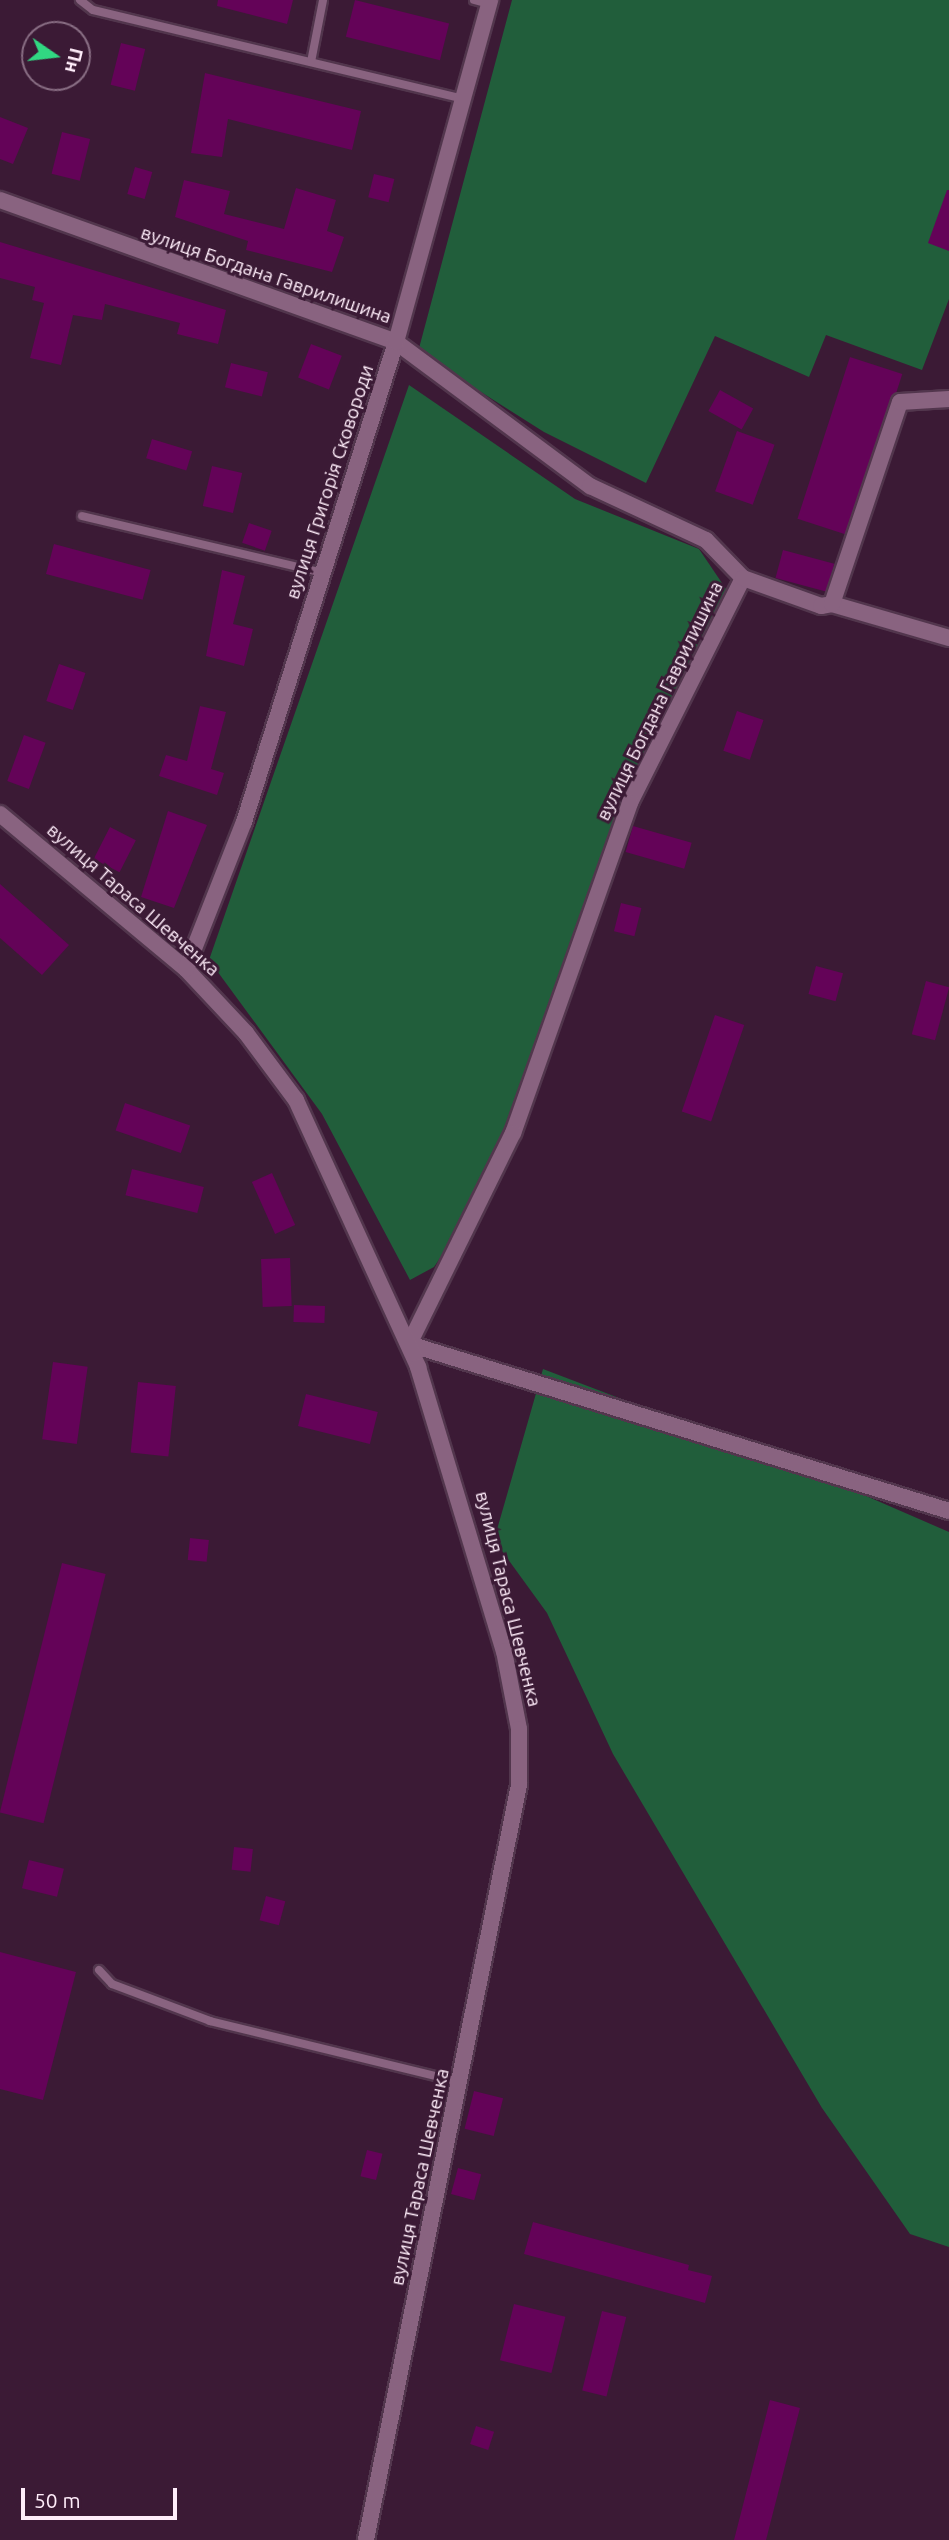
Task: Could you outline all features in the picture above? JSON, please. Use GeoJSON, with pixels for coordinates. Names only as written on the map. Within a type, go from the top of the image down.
{"type":"FeatureCollection","features":[{"type":"Feature","properties":{"kind":"street","name":"вулиця Григорія Сковороди"},"geometry":{"type":"LineString","coordinates":[[186,969],[244,822],[396,342],[464,99],[484,1]]}},
{"type":"Feature","properties":{"kind":"street","name":"вулиця Богдана Гаврилишина"},"geometry":{"type":"LineString","coordinates":[[0,200],[396,342],[590,486],[706,540],[743,578],[630,803],[513,1133],[409,1344],[949,1511]]}},
{"type":"Feature","properties":{"kind":"street"},"geometry":{"type":"LineString","coordinates":[[832,604],[900,402],[949,399]]}},
{"type":"Feature","properties":{"kind":"street"},"geometry":{"type":"LineString","coordinates":[[743,578],[821,606],[832,604],[949,638]]}},
{"type":"Feature","properties":{"kind":"street","name":"вулиця Тараса Шевченка"},"geometry":{"type":"LineString","coordinates":[[0,814],[186,969],[246,1033],[296,1100],[342,1195],[418,1367],[504,1651],[519,1729],[519,1785],[461,2082],[366,2540]]}},
{"type":"Feature","properties":{"kind":"lane"},"geometry":{"type":"LineString","coordinates":[[80,0],[93,10],[464,99]]}},
{"type":"Feature","properties":{"kind":"lane"},"geometry":{"type":"LineString","coordinates":[[311,62],[323,0]]}},
{"type":"Feature","properties":{"kind":"lane"},"geometry":{"type":"LineString","coordinates":[[82,516],[324,573]]}},
{"type":"Feature","properties":{"kind":"lane"},"geometry":{"type":"LineString","coordinates":[[99,1970],[112,1984],[210,2021],[461,2082]]}},
{"type":"Feature","properties":{"kind":"green space"},"geometry":{"type":"Polygon","coordinates":[[[512,0],[949,0],[949,299],[922,370],[826,335],[809,377],[715,336],[646,483],[544,432],[418,352],[512,0]]]}},
{"type":"Feature","properties":{"kind":"green space"},"geometry":{"type":"Polygon","coordinates":[[[409,385],[575,499],[699,549],[726,589],[593,924],[554,1046],[502,1167],[434,1267],[410,1280],[322,1114],[209,960],[409,385]]]}},
{"type":"Feature","properties":{"kind":"green space"},"geometry":{"type":"Polygon","coordinates":[[[543,1369],[795,1465],[949,1532],[949,2247],[910,2234],[822,2108],[613,1754],[547,1613],[494,1540],[543,1369]]]}},
{"type":"Feature","properties":{"kind":"building"},"geometry":{"type":"Polygon","coordinates":[[[218,0],[293,0],[287,24],[217,6],[218,0]]]}},
{"type":"Feature","properties":{"kind":"building"},"geometry":{"type":"Polygon","coordinates":[[[355,0],[449,23],[440,60],[346,37],[355,0]]]}},
{"type":"Feature","properties":{"kind":"building"},"geometry":{"type":"Polygon","coordinates":[[[121,43],[145,49],[135,91],[111,85],[121,43]]]}},
{"type":"Feature","properties":{"kind":"building"},"geometry":{"type":"Polygon","coordinates":[[[205,73],[361,111],[352,150],[228,119],[222,157],[191,153],[205,73]]]}},
{"type":"Feature","properties":{"kind":"building"},"geometry":{"type":"Polygon","coordinates":[[[0,117],[28,128],[13,164],[0,159],[0,117]]]}},
{"type":"Feature","properties":{"kind":"building"},"geometry":{"type":"Polygon","coordinates":[[[62,132],[90,139],[80,181],[52,174],[62,132]]]}},
{"type":"Feature","properties":{"kind":"building"},"geometry":{"type":"Polygon","coordinates":[[[135,167],[152,172],[145,199],[127,194],[135,167]]]}},
{"type":"Feature","properties":{"kind":"building"},"geometry":{"type":"Polygon","coordinates":[[[374,174],[394,179],[389,202],[368,197],[374,174]]]}},
{"type":"Feature","properties":{"kind":"building"},"geometry":{"type":"Polygon","coordinates":[[[184,180],[230,191],[224,214],[284,229],[296,188],[336,200],[327,231],[344,237],[332,272],[246,250],[248,241],[175,217],[184,180]]]}},
{"type":"Feature","properties":{"kind":"building"},"geometry":{"type":"Polygon","coordinates":[[[949,190],[949,251],[928,243],[949,190]]]}},
{"type":"Feature","properties":{"kind":"building"},"geometry":{"type":"Polygon","coordinates":[[[0,242],[226,310],[218,344],[177,334],[180,323],[105,304],[102,320],[73,315],[61,365],[30,358],[44,303],[32,300],[35,287],[0,278],[0,242]]]}},
{"type":"Feature","properties":{"kind":"building"},"geometry":{"type":"Polygon","coordinates":[[[311,344],[342,356],[329,389],[298,378],[311,344]]]}},
{"type":"Feature","properties":{"kind":"building"},"geometry":{"type":"Polygon","coordinates":[[[850,357],[902,374],[850,536],[797,519],[850,357]]]}},
{"type":"Feature","properties":{"kind":"building"},"geometry":{"type":"Polygon","coordinates":[[[231,363],[268,372],[262,396],[225,387],[231,363]]]}},
{"type":"Feature","properties":{"kind":"building"},"geometry":{"type":"Polygon","coordinates":[[[720,390],[753,408],[742,429],[708,411],[720,390]]]}},
{"type":"Feature","properties":{"kind":"building"},"geometry":{"type":"Polygon","coordinates":[[[737,431],[775,445],[753,505],[715,491],[737,431]]]}},
{"type":"Feature","properties":{"kind":"building"},"geometry":{"type":"Polygon","coordinates":[[[152,439],[192,451],[186,470],[146,458],[152,439]]]}},
{"type":"Feature","properties":{"kind":"building"},"geometry":{"type":"Polygon","coordinates":[[[212,466],[242,473],[233,513],[203,506],[212,466]]]}},
{"type":"Feature","properties":{"kind":"building"},"geometry":{"type":"Polygon","coordinates":[[[249,523],[272,531],[265,551],[242,543],[249,523]]]}},
{"type":"Feature","properties":{"kind":"building"},"geometry":{"type":"Polygon","coordinates":[[[54,544],[151,570],[143,600],[46,574],[54,544]]]}},
{"type":"Feature","properties":{"kind":"building"},"geometry":{"type":"Polygon","coordinates":[[[783,550],[834,564],[827,592],[775,578],[783,550]]]}},
{"type":"Feature","properties":{"kind":"building"},"geometry":{"type":"Polygon","coordinates":[[[222,570],[245,576],[233,624],[253,629],[244,666],[206,656],[222,570]]]}},
{"type":"Feature","properties":{"kind":"building"},"geometry":{"type":"Polygon","coordinates":[[[59,664],[85,673],[73,710],[46,701],[59,664]]]}},
{"type":"Feature","properties":{"kind":"building"},"geometry":{"type":"Polygon","coordinates":[[[200,706],[226,712],[211,769],[224,773],[217,795],[159,776],[166,755],[187,761],[200,706]]]}},
{"type":"Feature","properties":{"kind":"building"},"geometry":{"type":"Polygon","coordinates":[[[737,711],[763,720],[750,760],[723,751],[737,711]]]}},
{"type":"Feature","properties":{"kind":"building"},"geometry":{"type":"Polygon","coordinates":[[[24,735],[46,743],[29,789],[7,781],[24,735]]]}},
{"type":"Feature","properties":{"kind":"building"},"geometry":{"type":"Polygon","coordinates":[[[168,811],[207,825],[174,908],[141,897],[168,811]]]}},
{"type":"Feature","properties":{"kind":"building"},"geometry":{"type":"Polygon","coordinates":[[[633,826],[692,843],[684,869],[626,852],[633,826]]]}},
{"type":"Feature","properties":{"kind":"building"},"geometry":{"type":"Polygon","coordinates":[[[110,827],[136,840],[119,872],[94,859],[110,827]]]}},
{"type":"Feature","properties":{"kind":"building"},"geometry":{"type":"Polygon","coordinates":[[[0,884],[69,945],[42,975],[0,938],[0,884]]]}},
{"type":"Feature","properties":{"kind":"building"},"geometry":{"type":"Polygon","coordinates":[[[621,903],[641,908],[634,936],[614,931],[621,903]]]}},
{"type":"Feature","properties":{"kind":"building"},"geometry":{"type":"Polygon","coordinates":[[[816,966],[843,973],[836,1001],[808,994],[816,966]]]}},
{"type":"Feature","properties":{"kind":"building"},"geometry":{"type":"Polygon","coordinates":[[[926,981],[949,987],[935,1040],[912,1034],[926,981]]]}},
{"type":"Feature","properties":{"kind":"building"},"geometry":{"type":"Polygon","coordinates":[[[715,1015],[744,1025],[711,1122],[682,1111],[715,1015]]]}},
{"type":"Feature","properties":{"kind":"building"},"geometry":{"type":"Polygon","coordinates":[[[125,1103],[190,1125],[181,1153],[116,1130],[125,1103]]]}},
{"type":"Feature","properties":{"kind":"building"},"geometry":{"type":"Polygon","coordinates":[[[132,1169],[204,1187],[197,1213],[125,1195],[132,1169]]]}},
{"type":"Feature","properties":{"kind":"building"},"geometry":{"type":"Polygon","coordinates":[[[272,1173],[295,1225],[275,1234],[252,1182],[272,1173]]]}},
{"type":"Feature","properties":{"kind":"building"},"geometry":{"type":"Polygon","coordinates":[[[290,1258],[292,1306],[263,1307],[261,1259],[290,1258]]]}},
{"type":"Feature","properties":{"kind":"building"},"geometry":{"type":"Polygon","coordinates":[[[294,1305],[325,1306],[324,1323],[293,1322],[294,1305]]]}},
{"type":"Feature","properties":{"kind":"building"},"geometry":{"type":"Polygon","coordinates":[[[53,1362],[88,1367],[77,1444],[42,1439],[53,1362]]]}},
{"type":"Feature","properties":{"kind":"building"},"geometry":{"type":"Polygon","coordinates":[[[138,1382],[176,1386],[168,1457],[131,1453],[138,1382]]]}},
{"type":"Feature","properties":{"kind":"building"},"geometry":{"type":"Polygon","coordinates":[[[306,1394],[378,1412],[370,1444],[298,1426],[306,1394]]]}},
{"type":"Feature","properties":{"kind":"building"},"geometry":{"type":"Polygon","coordinates":[[[190,1538],[209,1540],[207,1562],[188,1560],[190,1538]]]}},
{"type":"Feature","properties":{"kind":"building"},"geometry":{"type":"Polygon","coordinates":[[[62,1563],[106,1574],[43,1823],[0,1812],[62,1563]]]}},
{"type":"Feature","properties":{"kind":"building"},"geometry":{"type":"Polygon","coordinates":[[[234,1847],[253,1849],[250,1872],[232,1870],[234,1847]]]}},
{"type":"Feature","properties":{"kind":"building"},"geometry":{"type":"Polygon","coordinates":[[[29,1860],[64,1869],[57,1897],[22,1888],[29,1860]]]}},
{"type":"Feature","properties":{"kind":"building"},"geometry":{"type":"Polygon","coordinates":[[[266,1896],[285,1901],[279,1925],[260,1920],[266,1896]]]}},
{"type":"Feature","properties":{"kind":"building"},"geometry":{"type":"Polygon","coordinates":[[[0,1952],[76,1972],[43,2100],[0,2089],[0,1952]]]}},
{"type":"Feature","properties":{"kind":"building"},"geometry":{"type":"Polygon","coordinates":[[[474,2091],[503,2098],[494,2136],[465,2129],[474,2091]]]}},
{"type":"Feature","properties":{"kind":"building"},"geometry":{"type":"Polygon","coordinates":[[[367,2150],[383,2154],[376,2180],[360,2176],[367,2150]]]}},
{"type":"Feature","properties":{"kind":"building"},"geometry":{"type":"Polygon","coordinates":[[[458,2168],[481,2174],[474,2200],[451,2194],[458,2168]]]}},
{"type":"Feature","properties":{"kind":"building"},"geometry":{"type":"Polygon","coordinates":[[[533,2222],[689,2265],[688,2270],[712,2276],[705,2303],[524,2254],[533,2222]]]}},
{"type":"Feature","properties":{"kind":"building"},"geometry":{"type":"Polygon","coordinates":[[[514,2304],[565,2317],[551,2373],[500,2360],[514,2304]]]}},
{"type":"Feature","properties":{"kind":"building"},"geometry":{"type":"Polygon","coordinates":[[[602,2311],[626,2317],[606,2397],[582,2391],[602,2311]]]}},
{"type":"Feature","properties":{"kind":"building"},"geometry":{"type":"Polygon","coordinates":[[[770,2400],[800,2408],[766,2540],[734,2540],[770,2400]]]}},
{"type":"Feature","properties":{"kind":"building"},"geometry":{"type":"Polygon","coordinates":[[[476,2426],[494,2432],[488,2450],[470,2444],[476,2426]]]}}]}
